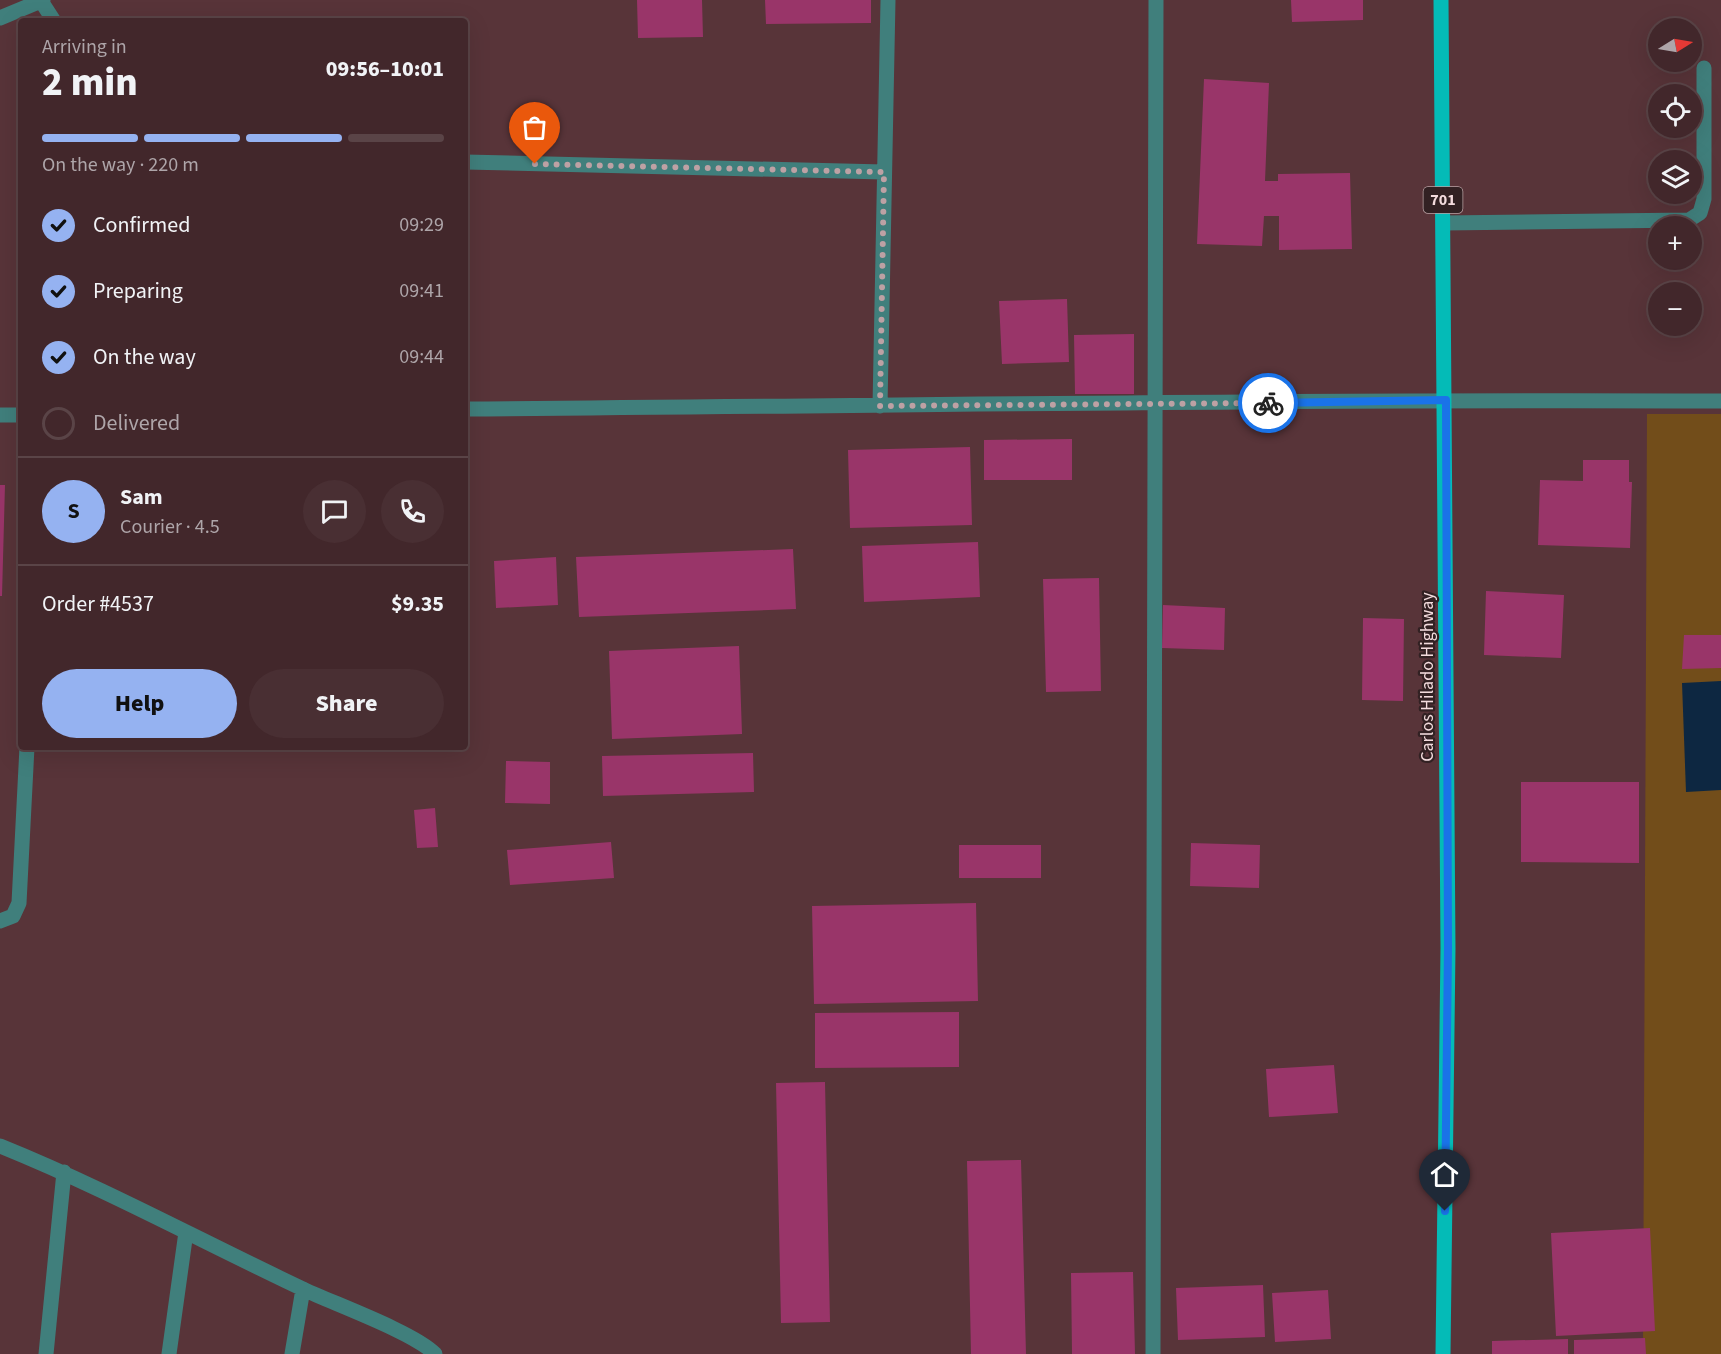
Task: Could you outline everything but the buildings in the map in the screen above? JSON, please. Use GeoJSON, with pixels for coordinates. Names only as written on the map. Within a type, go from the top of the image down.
{"type":"FeatureCollection","features":[{"type":"Feature","properties":{"kind":"main road","name":"Carlos Hilado Highway"},"geometry":{"type":"LineString","coordinates":[[1441,0],[1446,400],[1448,948],[1443,1354]]}},
{"type":"Feature","properties":{"kind":"street"},"geometry":{"type":"LineString","coordinates":[[0,18],[42,0],[52,18]]}},
{"type":"Feature","properties":{"kind":"street"},"geometry":{"type":"LineString","coordinates":[[880,406],[888,0]]}},
{"type":"Feature","properties":{"kind":"street"},"geometry":{"type":"LineString","coordinates":[[1153,1354],[1156,0]]}},
{"type":"Feature","properties":{"kind":"street"},"geometry":{"type":"LineString","coordinates":[[1443,223],[1689,220],[1700,213],[1704,199],[1704,68]]}},
{"type":"Feature","properties":{"kind":"street"},"geometry":{"type":"LineString","coordinates":[[468,162],[884,172]]}},
{"type":"Feature","properties":{"kind":"street"},"geometry":{"type":"LineString","coordinates":[[468,409],[1155,405],[1446,400],[1721,401]]}},
{"type":"Feature","properties":{"kind":"street"},"geometry":{"type":"LineString","coordinates":[[0,415],[18,415]]}},
{"type":"Feature","properties":{"kind":"street"},"geometry":{"type":"LineString","coordinates":[[0,921],[13,916],[19,903],[27,750]]}},
{"type":"Feature","properties":{"kind":"street"},"geometry":{"type":"LineString","coordinates":[[0,1146],[64,1172],[303,1289],[416,1340],[435,1354]]}},
{"type":"Feature","properties":{"kind":"street"},"geometry":{"type":"LineString","coordinates":[[46,1354],[64,1172]]}},
{"type":"Feature","properties":{"kind":"street"},"geometry":{"type":"LineString","coordinates":[[170,1354],[186,1232]]}},
{"type":"Feature","properties":{"kind":"street"},"geometry":{"type":"LineString","coordinates":[[292,1354],[303,1289]]}},
{"type":"Feature","properties":{"kind":"shaded area"},"geometry":{"type":"Polygon","coordinates":[[[1647,414],[1721,414],[1721,1354],[1643,1354],[1647,414]]]}},
{"type":"Feature","properties":{"kind":"water"},"geometry":{"type":"Polygon","coordinates":[[[1721,681],[1721,790],[1686,792],[1682,683],[1721,681]]]}},
{"type":"Feature","properties":{"kind":"way so far"},"geometry":{"type":"LineString","coordinates":[[535,164],[884,172],[880,406],[1268,403]]}},
{"type":"Feature","properties":{"kind":"route"},"geometry":{"type":"LineString","coordinates":[[1268,403],[1446,400],[1448,948],[1445,1211]]}}]}
